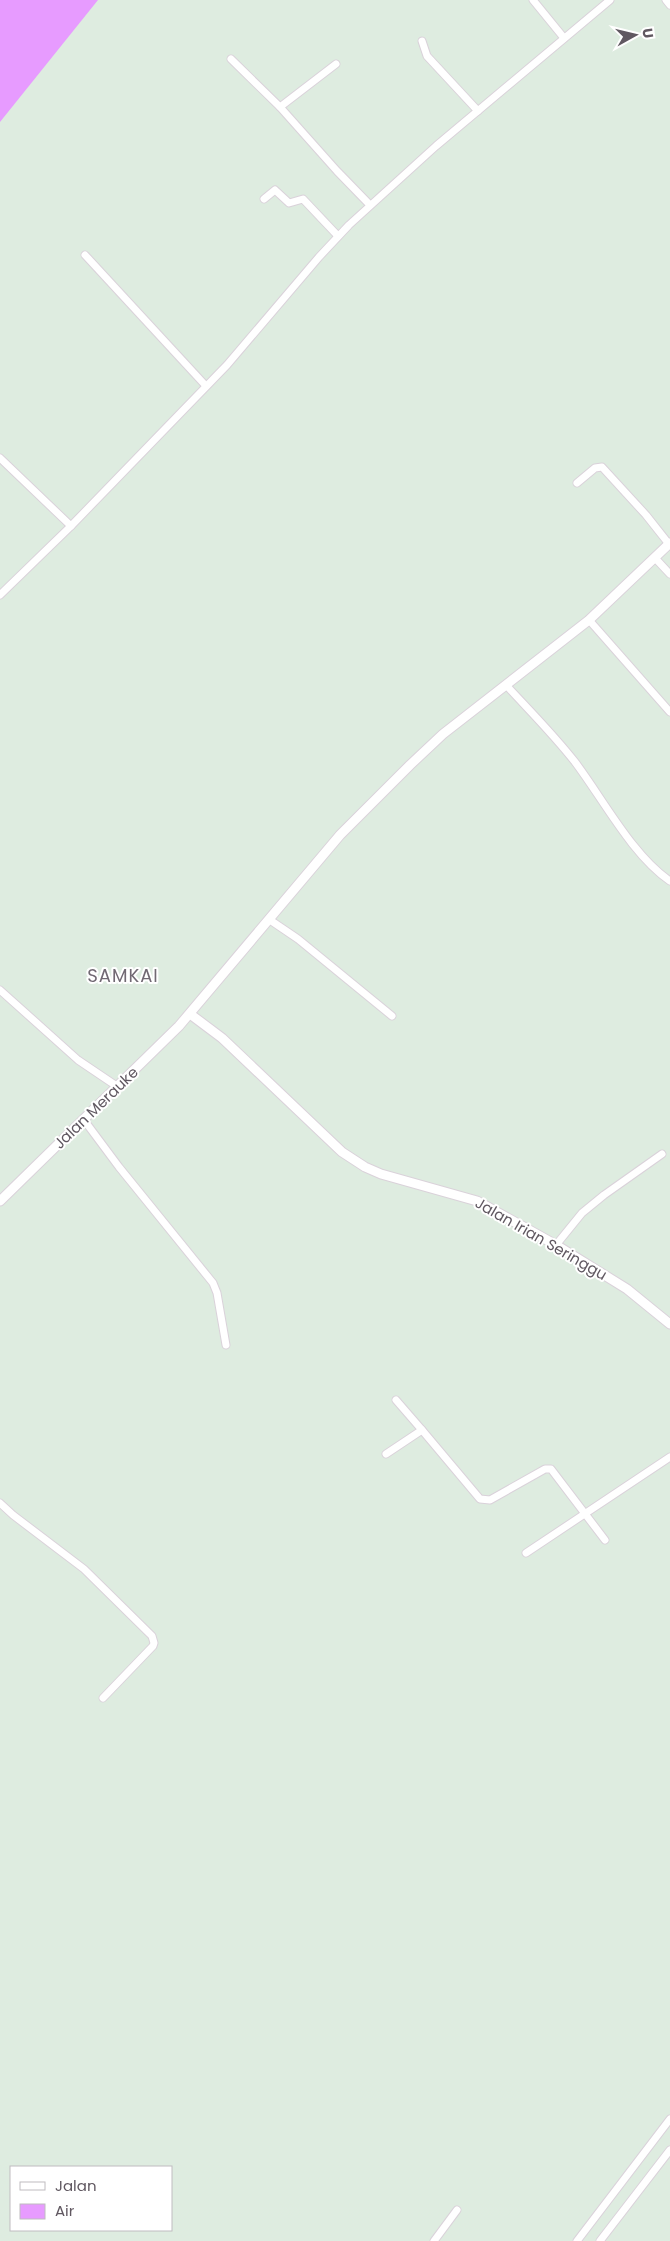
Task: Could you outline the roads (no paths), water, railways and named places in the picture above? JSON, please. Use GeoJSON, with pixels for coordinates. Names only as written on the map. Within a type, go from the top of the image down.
{"type":"FeatureCollection","features":[{"type":"Feature","properties":{"kind":"street"},"geometry":{"type":"LineString","coordinates":[[533,0],[564,38]]}},
{"type":"Feature","properties":{"kind":"street"},"geometry":{"type":"LineString","coordinates":[[0,596],[71,526],[227,365],[338,236],[370,205],[478,111],[610,0]]}},
{"type":"Feature","properties":{"kind":"street"},"geometry":{"type":"LineString","coordinates":[[666,0],[670,5]]}},
{"type":"Feature","properties":{"kind":"street"},"geometry":{"type":"LineString","coordinates":[[422,41],[427,56],[478,111]]}},
{"type":"Feature","properties":{"kind":"street"},"geometry":{"type":"LineString","coordinates":[[232,59],[280,107],[337,172],[370,205]]}},
{"type":"Feature","properties":{"kind":"street"},"geometry":{"type":"LineString","coordinates":[[280,107],[336,64]]}},
{"type":"Feature","properties":{"kind":"street"},"geometry":{"type":"LineString","coordinates":[[264,198],[274,190],[289,203],[303,199],[338,236]]}},
{"type":"Feature","properties":{"kind":"street"},"geometry":{"type":"LineString","coordinates":[[85,255],[206,386]]}},
{"type":"Feature","properties":{"kind":"street"},"geometry":{"type":"LineString","coordinates":[[0,458],[71,526]]}},
{"type":"Feature","properties":{"kind":"street"},"geometry":{"type":"LineString","coordinates":[[577,483],[595,468],[602,467],[669,543]]}},
{"type":"Feature","properties":{"kind":"street","name":"Jalan Merauke"},"geometry":{"type":"LineString","coordinates":[[0,1201],[118,1087],[190,1014],[358,816],[443,734],[589,620],[669,543]]}},
{"type":"Feature","properties":{"kind":"street"},"geometry":{"type":"LineString","coordinates":[[655,558],[670,574]]}},
{"type":"Feature","properties":{"kind":"street"},"geometry":{"type":"LineString","coordinates":[[589,620],[670,712]]}},
{"type":"Feature","properties":{"kind":"street"},"geometry":{"type":"LineString","coordinates":[[506,685],[574,761],[626,834],[658,873],[670,881]]}},
{"type":"Feature","properties":{"kind":"street"},"geometry":{"type":"LineString","coordinates":[[270,920],[298,939],[392,1016]]}},
{"type":"Feature","properties":{"kind":"street"},"geometry":{"type":"LineString","coordinates":[[0,990],[78,1060],[118,1087]]}},
{"type":"Feature","properties":{"kind":"street","name":"Jalan Irian Seringgu"},"geometry":{"type":"LineString","coordinates":[[190,1014],[222,1038],[342,1152],[365,1167],[477,1201],[556,1245],[627,1289],[670,1324]]}},
{"type":"Feature","properties":{"kind":"street"},"geometry":{"type":"LineString","coordinates":[[84,1120],[119,1167],[213,1283],[217,1293],[226,1345]]}},
{"type":"Feature","properties":{"kind":"street"},"geometry":{"type":"LineString","coordinates":[[556,1245],[582,1213],[662,1154]]}},
{"type":"Feature","properties":{"kind":"street"},"geometry":{"type":"LineString","coordinates":[[396,1400],[480,1498],[490,1500],[545,1468],[551,1469],[605,1540]]}},
{"type":"Feature","properties":{"kind":"street"},"geometry":{"type":"LineString","coordinates":[[386,1454],[422,1430]]}},
{"type":"Feature","properties":{"kind":"street"},"geometry":{"type":"LineString","coordinates":[[526,1553],[670,1456]]}},
{"type":"Feature","properties":{"kind":"street"},"geometry":{"type":"LineString","coordinates":[[0,1503],[84,1569],[152,1636],[153,1646],[103,1698]]}},
{"type":"Feature","properties":{"kind":"street"},"geometry":{"type":"LineString","coordinates":[[577,2241],[670,2119]]}},
{"type":"Feature","properties":{"kind":"street"},"geometry":{"type":"LineString","coordinates":[[600,2241],[670,2150]]}},
{"type":"Feature","properties":{"kind":"street"},"geometry":{"type":"LineString","coordinates":[[434,2241],[457,2210]]}},
{"type":"Feature","properties":{"kind":"water"},"geometry":{"type":"Polygon","coordinates":[[[0,0],[98,0],[0,122],[0,0]]]}},
{"type":"Feature","properties":{"kind":"district","name":"SAMKAI"},"geometry":{"type":"Point","coordinates":[123,976]}}]}
